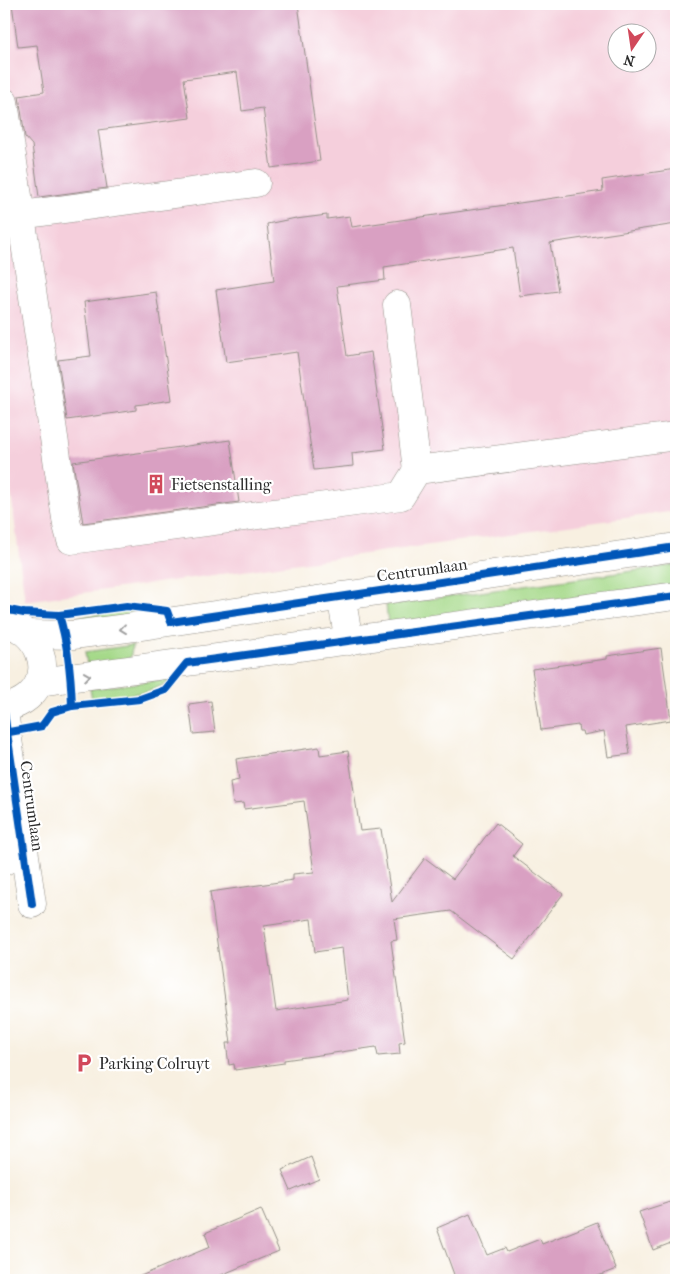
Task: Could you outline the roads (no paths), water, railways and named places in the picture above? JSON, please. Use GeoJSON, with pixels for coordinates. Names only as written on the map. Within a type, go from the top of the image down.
{"type":"FeatureCollection","features":[{"type":"Feature","properties":{"kind":"street"},"geometry":{"type":"LineString","coordinates":[[4,102],[67,525],[71,540],[400,496],[417,470],[397,305]]}},
{"type":"Feature","properties":{"kind":"street"},"geometry":{"type":"LineString","coordinates":[[21,215],[256,183]]}},
{"type":"Feature","properties":{"kind":"street"},"geometry":{"type":"LineString","coordinates":[[417,470],[676,436]]}},
{"type":"Feature","properties":{"kind":"street","name":"Centrumlaan"},"geometry":{"type":"LineString","coordinates":[[4,623],[20,628],[28,634],[73,635],[676,547]]}},
{"type":"Feature","properties":{"kind":"street"},"geometry":{"type":"LineString","coordinates":[[341,596],[349,641]]}},
{"type":"Feature","properties":{"kind":"street"},"geometry":{"type":"LineString","coordinates":[[28,634],[41,654],[42,669],[39,682],[676,596]]}},
{"type":"Feature","properties":{"kind":"street","name":"Centrumlaan"},"geometry":{"type":"LineString","coordinates":[[32,904],[4,710],[19,704],[30,696],[39,682]]}},
{"type":"Feature","properties":{"kind":"street"},"geometry":{"type":"LineString","coordinates":[[4,861],[23,840]]}},
{"type":"Feature","properties":{"kind":"place","name":"Fietsenstalling"},"geometry":{"type":"Point","coordinates":[156,484]}},
{"type":"Feature","properties":{"kind":"place","name":"Parking Colruyt"},"geometry":{"type":"Point","coordinates":[84,1063]}}]}
